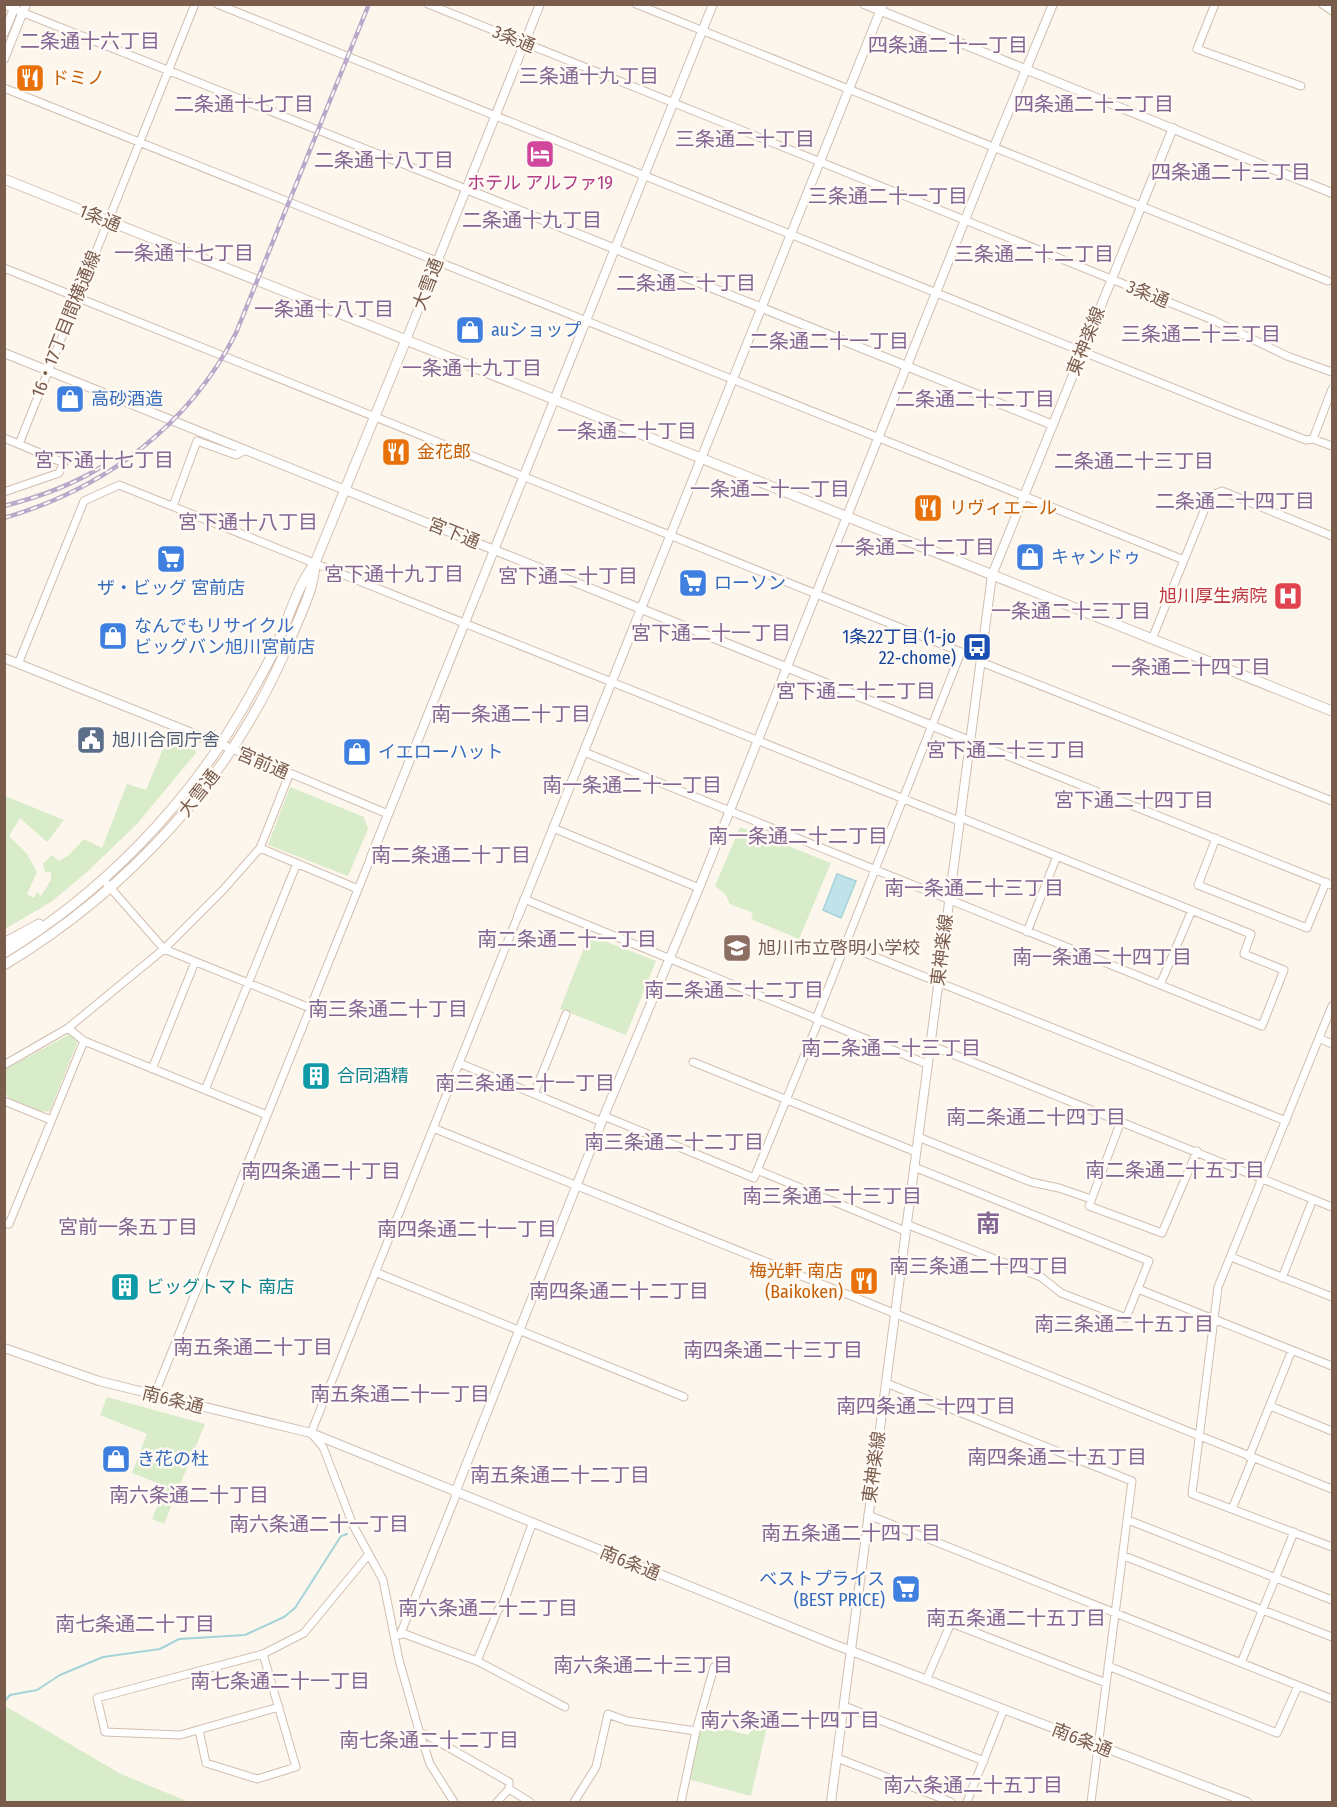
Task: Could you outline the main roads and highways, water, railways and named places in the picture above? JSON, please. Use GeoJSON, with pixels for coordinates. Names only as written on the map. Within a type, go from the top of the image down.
{"type":"FeatureCollection","features":[{"type":"Feature","properties":{"kind":"main road","name":"1条通"},"geometry":{"type":"LineString","coordinates":[[4,179],[1332,711]]}},
{"type":"Feature","properties":{"kind":"main road","name":"大雪通"},"geometry":{"type":"LineString","coordinates":[[4,953],[27,939],[99,883],[165,815],[220,745],[273,653],[304,577],[315,562],[406,340]]}},
{"type":"Feature","properties":{"kind":"main road","name":"大雪通"},"geometry":{"type":"LineString","coordinates":[[4,965],[78,915],[110,888],[189,807],[232,749],[282,660],[314,581],[315,562]]}},
{"type":"Feature","properties":{"kind":"main road"},"geometry":{"type":"LineString","coordinates":[[4,943],[52,916],[99,883]]}},
{"type":"Feature","properties":{"kind":"main road"},"geometry":{"type":"LineString","coordinates":[[4,972],[78,915]]}},
{"type":"Feature","properties":{"kind":"water"},"geometry":{"type":"Polygon","coordinates":[[[837,874],[856,881],[841,918],[823,910],[837,874]]]}},
{"type":"Feature","properties":{"kind":"waterway"},"geometry":{"type":"LineString","coordinates":[[4,1702],[10,1695],[37,1690],[60,1675],[103,1657],[160,1649],[179,1639],[245,1635],[284,1617],[295,1608],[341,1536],[347,1534]]}},
{"type":"Feature","properties":{"kind":"railway"},"geometry":{"type":"LineString","coordinates":[[4,518],[41,506],[76,490],[109,471],[140,449],[168,425],[194,397],[217,366],[236,333],[369,4]]}},
{"type":"Feature","properties":{"kind":"railway"},"geometry":{"type":"LineString","coordinates":[[4,506],[54,490],[101,467]]}},
{"type":"Feature","properties":{"kind":"place","name":"ドミノ"},"geometry":{"type":"Point","coordinates":[30,78]}},
{"type":"Feature","properties":{"kind":"place","name":"ホテル アルファ19"},"geometry":{"type":"Point","coordinates":[540,154]}},
{"type":"Feature","properties":{"kind":"place","name":"auショップ"},"geometry":{"type":"Point","coordinates":[470,330]}},
{"type":"Feature","properties":{"kind":"place","name":"高砂酒造"},"geometry":{"type":"Point","coordinates":[70,399]}},
{"type":"Feature","properties":{"kind":"place","name":"金花郎"},"geometry":{"type":"Point","coordinates":[396,452]}},
{"type":"Feature","properties":{"kind":"place","name":"リヴィエール"},"geometry":{"type":"Point","coordinates":[928,508]}},
{"type":"Feature","properties":{"kind":"place","name":"キャンドゥ"},"geometry":{"type":"Point","coordinates":[1030,557]}},
{"type":"Feature","properties":{"kind":"place","name":"ザ・ビッグ 宮前店"},"geometry":{"type":"Point","coordinates":[171,559]}},
{"type":"Feature","properties":{"kind":"place","name":"ローソン"},"geometry":{"type":"Point","coordinates":[693,583]}},
{"type":"Feature","properties":{"kind":"place","name":"旭川厚生病院"},"geometry":{"type":"Point","coordinates":[1288,596]}},
{"type":"Feature","properties":{"kind":"place","name":"なんでもリサイクル ビッグバン旭川宮前店"},"geometry":{"type":"Point","coordinates":[113,636]}},
{"type":"Feature","properties":{"kind":"place","name":"1条22丁目 (1-jo 22-chome)"},"geometry":{"type":"Point","coordinates":[977,647]}},
{"type":"Feature","properties":{"kind":"place","name":"旭川合同庁舎"},"geometry":{"type":"Point","coordinates":[91,740]}},
{"type":"Feature","properties":{"kind":"place","name":"イエローハット"},"geometry":{"type":"Point","coordinates":[357,752]}},
{"type":"Feature","properties":{"kind":"place","name":"旭川市立啓明小学校"},"geometry":{"type":"Point","coordinates":[737,948]}},
{"type":"Feature","properties":{"kind":"place","name":"合同酒精"},"geometry":{"type":"Point","coordinates":[316,1076]}},
{"type":"Feature","properties":{"kind":"place","name":"梅光軒 南店 (Baikoken)"},"geometry":{"type":"Point","coordinates":[864,1281]}},
{"type":"Feature","properties":{"kind":"place","name":"ビッグトマト 南店"},"geometry":{"type":"Point","coordinates":[125,1287]}},
{"type":"Feature","properties":{"kind":"place","name":"き花の杜"},"geometry":{"type":"Point","coordinates":[116,1459]}},
{"type":"Feature","properties":{"kind":"place","name":"ベストプライス (BEST PRICE)"},"geometry":{"type":"Point","coordinates":[906,1589]}},
{"type":"Feature","properties":{"kind":"district","name":"二条通十六丁目"},"geometry":{"type":"Point","coordinates":[90,41]}},
{"type":"Feature","properties":{"kind":"district","name":"四条通二十一丁目"},"geometry":{"type":"Point","coordinates":[948,45]}},
{"type":"Feature","properties":{"kind":"district","name":"三条通十九丁目"},"geometry":{"type":"Point","coordinates":[589,76]}},
{"type":"Feature","properties":{"kind":"district","name":"二条通十七丁目"},"geometry":{"type":"Point","coordinates":[244,104]}},
{"type":"Feature","properties":{"kind":"district","name":"四条通二十二丁目"},"geometry":{"type":"Point","coordinates":[1094,104]}},
{"type":"Feature","properties":{"kind":"district","name":"三条通二十丁目"},"geometry":{"type":"Point","coordinates":[745,139]}},
{"type":"Feature","properties":{"kind":"district","name":"二条通十八丁目"},"geometry":{"type":"Point","coordinates":[384,160]}},
{"type":"Feature","properties":{"kind":"district","name":"四条通二十三丁目"},"geometry":{"type":"Point","coordinates":[1231,172]}},
{"type":"Feature","properties":{"kind":"district","name":"三条通二十一丁目"},"geometry":{"type":"Point","coordinates":[888,196]}},
{"type":"Feature","properties":{"kind":"district","name":"二条通十九丁目"},"geometry":{"type":"Point","coordinates":[532,220]}},
{"type":"Feature","properties":{"kind":"district","name":"一条通十七丁目"},"geometry":{"type":"Point","coordinates":[184,253]}},
{"type":"Feature","properties":{"kind":"district","name":"三条通二十二丁目"},"geometry":{"type":"Point","coordinates":[1034,254]}},
{"type":"Feature","properties":{"kind":"district","name":"二条通二十丁目"},"geometry":{"type":"Point","coordinates":[686,283]}},
{"type":"Feature","properties":{"kind":"district","name":"一条通十八丁目"},"geometry":{"type":"Point","coordinates":[324,309]}},
{"type":"Feature","properties":{"kind":"district","name":"三条通二十三丁目"},"geometry":{"type":"Point","coordinates":[1201,334]}},
{"type":"Feature","properties":{"kind":"district","name":"二条通二十一丁目"},"geometry":{"type":"Point","coordinates":[829,341]}},
{"type":"Feature","properties":{"kind":"district","name":"一条通十九丁目"},"geometry":{"type":"Point","coordinates":[472,368]}},
{"type":"Feature","properties":{"kind":"district","name":"二条通二十二丁目"},"geometry":{"type":"Point","coordinates":[975,399]}},
{"type":"Feature","properties":{"kind":"district","name":"一条通二十丁目"},"geometry":{"type":"Point","coordinates":[627,431]}},
{"type":"Feature","properties":{"kind":"district","name":"宮下通十七丁目"},"geometry":{"type":"Point","coordinates":[104,460]}},
{"type":"Feature","properties":{"kind":"district","name":"二条通二十三丁目"},"geometry":{"type":"Point","coordinates":[1134,461]}},
{"type":"Feature","properties":{"kind":"district","name":"一条通二十一丁目"},"geometry":{"type":"Point","coordinates":[770,489]}},
{"type":"Feature","properties":{"kind":"district","name":"二条通二十四丁目"},"geometry":{"type":"Point","coordinates":[1235,501]}},
{"type":"Feature","properties":{"kind":"district","name":"宮下通十八丁目"},"geometry":{"type":"Point","coordinates":[248,522]}},
{"type":"Feature","properties":{"kind":"district","name":"一条通二十二丁目"},"geometry":{"type":"Point","coordinates":[915,547]}},
{"type":"Feature","properties":{"kind":"district","name":"宮下通十九丁目"},"geometry":{"type":"Point","coordinates":[394,574]}},
{"type":"Feature","properties":{"kind":"district","name":"宮下通二十丁目"},"geometry":{"type":"Point","coordinates":[568,576]}},
{"type":"Feature","properties":{"kind":"district","name":"一条通二十三丁目"},"geometry":{"type":"Point","coordinates":[1071,611]}},
{"type":"Feature","properties":{"kind":"district","name":"宮下通二十一丁目"},"geometry":{"type":"Point","coordinates":[711,633]}},
{"type":"Feature","properties":{"kind":"district","name":"一条通二十四丁目"},"geometry":{"type":"Point","coordinates":[1191,667]}},
{"type":"Feature","properties":{"kind":"district","name":"宮下通二十二丁目"},"geometry":{"type":"Point","coordinates":[856,691]}},
{"type":"Feature","properties":{"kind":"district","name":"南一条通二十丁目"},"geometry":{"type":"Point","coordinates":[511,714]}},
{"type":"Feature","properties":{"kind":"district","name":"宮下通二十三丁目"},"geometry":{"type":"Point","coordinates":[1006,750]}},
{"type":"Feature","properties":{"kind":"district","name":"南一条通二十一丁目"},"geometry":{"type":"Point","coordinates":[632,785]}},
{"type":"Feature","properties":{"kind":"district","name":"宮下通二十四丁目"},"geometry":{"type":"Point","coordinates":[1134,800]}},
{"type":"Feature","properties":{"kind":"district","name":"南一条通二十二丁目"},"geometry":{"type":"Point","coordinates":[798,836]}},
{"type":"Feature","properties":{"kind":"district","name":"南二条通二十丁目"},"geometry":{"type":"Point","coordinates":[451,855]}},
{"type":"Feature","properties":{"kind":"district","name":"南一条通二十三丁目"},"geometry":{"type":"Point","coordinates":[974,888]}},
{"type":"Feature","properties":{"kind":"district","name":"南二条通二十一丁目"},"geometry":{"type":"Point","coordinates":[567,939]}},
{"type":"Feature","properties":{"kind":"district","name":"南一条通二十四丁目"},"geometry":{"type":"Point","coordinates":[1102,957]}},
{"type":"Feature","properties":{"kind":"district","name":"南二条通二十二丁目"},"geometry":{"type":"Point","coordinates":[734,990]}},
{"type":"Feature","properties":{"kind":"district","name":"南三条通二十丁目"},"geometry":{"type":"Point","coordinates":[388,1009]}},
{"type":"Feature","properties":{"kind":"district","name":"南二条通二十三丁目"},"geometry":{"type":"Point","coordinates":[891,1048]}},
{"type":"Feature","properties":{"kind":"district","name":"南三条通二十一丁目"},"geometry":{"type":"Point","coordinates":[525,1083]}},
{"type":"Feature","properties":{"kind":"district","name":"南二条通二十四丁目"},"geometry":{"type":"Point","coordinates":[1036,1117]}},
{"type":"Feature","properties":{"kind":"district","name":"南三条通二十二丁目"},"geometry":{"type":"Point","coordinates":[674,1142]}},
{"type":"Feature","properties":{"kind":"district","name":"南二条通二十五丁目"},"geometry":{"type":"Point","coordinates":[1175,1170]}},
{"type":"Feature","properties":{"kind":"district","name":"南四条通二十丁目"},"geometry":{"type":"Point","coordinates":[321,1171]}},
{"type":"Feature","properties":{"kind":"district","name":"南三条通二十三丁目"},"geometry":{"type":"Point","coordinates":[832,1196]}},
{"type":"Feature","properties":{"kind":"district","name":"南"},"geometry":{"type":"Point","coordinates":[988,1224]}},
{"type":"Feature","properties":{"kind":"district","name":"宮前一条五丁目"},"geometry":{"type":"Point","coordinates":[128,1227]}},
{"type":"Feature","properties":{"kind":"district","name":"南四条通二十一丁目"},"geometry":{"type":"Point","coordinates":[467,1229]}},
{"type":"Feature","properties":{"kind":"district","name":"南三条通二十四丁目"},"geometry":{"type":"Point","coordinates":[979,1266]}},
{"type":"Feature","properties":{"kind":"district","name":"南四条通二十二丁目"},"geometry":{"type":"Point","coordinates":[619,1291]}},
{"type":"Feature","properties":{"kind":"district","name":"南三条通二十五丁目"},"geometry":{"type":"Point","coordinates":[1124,1324]}},
{"type":"Feature","properties":{"kind":"district","name":"南五条通二十丁目"},"geometry":{"type":"Point","coordinates":[253,1347]}},
{"type":"Feature","properties":{"kind":"district","name":"南四条通二十三丁目"},"geometry":{"type":"Point","coordinates":[773,1350]}},
{"type":"Feature","properties":{"kind":"district","name":"南五条通二十一丁目"},"geometry":{"type":"Point","coordinates":[400,1394]}},
{"type":"Feature","properties":{"kind":"district","name":"南四条通二十四丁目"},"geometry":{"type":"Point","coordinates":[926,1406]}},
{"type":"Feature","properties":{"kind":"district","name":"南四条通二十五丁目"},"geometry":{"type":"Point","coordinates":[1057,1457]}},
{"type":"Feature","properties":{"kind":"district","name":"南五条通二十二丁目"},"geometry":{"type":"Point","coordinates":[560,1475]}},
{"type":"Feature","properties":{"kind":"district","name":"南六条通二十丁目"},"geometry":{"type":"Point","coordinates":[189,1495]}},
{"type":"Feature","properties":{"kind":"district","name":"南六条通二十一丁目"},"geometry":{"type":"Point","coordinates":[319,1524]}},
{"type":"Feature","properties":{"kind":"district","name":"南五条通二十四丁目"},"geometry":{"type":"Point","coordinates":[851,1533]}},
{"type":"Feature","properties":{"kind":"district","name":"南六条通二十二丁目"},"geometry":{"type":"Point","coordinates":[488,1608]}},
{"type":"Feature","properties":{"kind":"district","name":"南五条通二十五丁目"},"geometry":{"type":"Point","coordinates":[1016,1618]}},
{"type":"Feature","properties":{"kind":"district","name":"南七条通二十丁目"},"geometry":{"type":"Point","coordinates":[135,1624]}},
{"type":"Feature","properties":{"kind":"district","name":"南六条通二十三丁目"},"geometry":{"type":"Point","coordinates":[643,1665]}},
{"type":"Feature","properties":{"kind":"district","name":"南七条通二十一丁目"},"geometry":{"type":"Point","coordinates":[280,1681]}},
{"type":"Feature","properties":{"kind":"district","name":"南六条通二十四丁目"},"geometry":{"type":"Point","coordinates":[790,1720]}},
{"type":"Feature","properties":{"kind":"district","name":"南七条通二十二丁目"},"geometry":{"type":"Point","coordinates":[429,1740]}},
{"type":"Feature","properties":{"kind":"district","name":"南六条通二十五丁目"},"geometry":{"type":"Point","coordinates":[973,1785]}}]}
